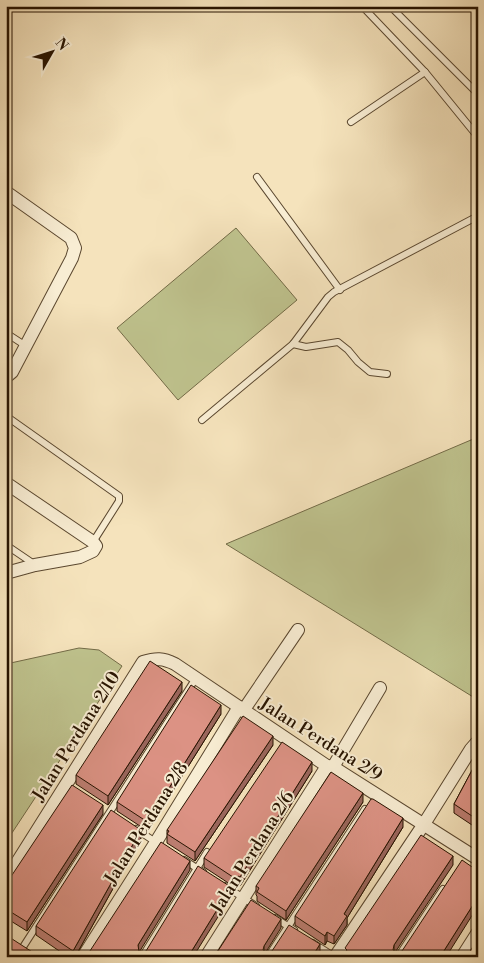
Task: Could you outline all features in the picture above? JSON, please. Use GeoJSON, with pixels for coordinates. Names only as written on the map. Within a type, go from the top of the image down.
{"type":"FeatureCollection","features":[{"type":"Feature","properties":{"kind":"street"},"geometry":{"type":"LineString","coordinates":[[6,192],[71,238],[75,248],[72,258],[26,346],[12,372],[6,377]]}},
{"type":"Feature","properties":{"kind":"street"},"geometry":{"type":"LineString","coordinates":[[6,483],[93,542],[96,546],[93,551],[80,557],[35,565],[6,573]]}},
{"type":"Feature","properties":{"kind":"street","name":"Jalan Perdana 2/8"},"geometry":{"type":"LineString","coordinates":[[83,957],[160,845],[241,709],[298,630]]}},
{"type":"Feature","properties":{"kind":"street","name":"Jalan Perdana 2/9"},"geometry":{"type":"LineString","coordinates":[[143,662],[165,659],[175,664],[241,709],[282,741],[375,793],[424,824],[469,857]]}},
{"type":"Feature","properties":{"kind":"street","name":"Jalan Perdana 2/10"},"geometry":{"type":"LineString","coordinates":[[6,880],[70,787],[143,662]]}},
{"type":"Feature","properties":{"kind":"street","name":"Jalan Perdana 2/6"},"geometry":{"type":"LineString","coordinates":[[206,957],[380,688]]}},
{"type":"Feature","properties":{"kind":"street"},"geometry":{"type":"LineString","coordinates":[[335,957],[478,741]]}},
{"type":"Feature","properties":{"kind":"street"},"geometry":{"type":"LineString","coordinates":[[462,957],[478,932]]}},
{"type":"Feature","properties":{"kind":"street"},"geometry":{"type":"LineString","coordinates":[[12,940],[27,950]]}},
{"type":"Feature","properties":{"kind":"lane"},"geometry":{"type":"LineString","coordinates":[[362,6],[425,72],[478,137]]}},
{"type":"Feature","properties":{"kind":"lane"},"geometry":{"type":"LineString","coordinates":[[390,6],[478,94]]}},
{"type":"Feature","properties":{"kind":"lane"},"geometry":{"type":"LineString","coordinates":[[351,122],[425,72]]}},
{"type":"Feature","properties":{"kind":"lane"},"geometry":{"type":"LineString","coordinates":[[257,177],[340,290]]}},
{"type":"Feature","properties":{"kind":"lane"},"geometry":{"type":"LineString","coordinates":[[202,420],[293,344],[328,297],[478,216]]}},
{"type":"Feature","properties":{"kind":"lane"},"geometry":{"type":"LineString","coordinates":[[6,333],[26,346]]}},
{"type":"Feature","properties":{"kind":"lane"},"geometry":{"type":"LineString","coordinates":[[293,344],[306,347],[338,342],[370,372],[387,374]]}},
{"type":"Feature","properties":{"kind":"lane"},"geometry":{"type":"LineString","coordinates":[[6,416],[119,496],[119,502],[93,542]]}},
{"type":"Feature","properties":{"kind":"lane"},"geometry":{"type":"LineString","coordinates":[[6,545],[35,565]]}},
{"type":"Feature","properties":{"kind":"lane"},"geometry":{"type":"LineString","coordinates":[[27,950],[110,812],[196,678]]}},
{"type":"Feature","properties":{"kind":"lane"},"geometry":{"type":"LineString","coordinates":[[268,957],[375,793]]}},
{"type":"Feature","properties":{"kind":"lane"},"geometry":{"type":"LineString","coordinates":[[102,808],[117,817]]}},
{"type":"Feature","properties":{"kind":"lane"},"geometry":{"type":"LineString","coordinates":[[133,827],[160,845]]}},
{"type":"Feature","properties":{"kind":"lane"},"geometry":{"type":"LineString","coordinates":[[142,957],[213,844]]}},
{"type":"Feature","properties":{"kind":"lane"},"geometry":{"type":"LineString","coordinates":[[180,858],[212,878]]}},
{"type":"Feature","properties":{"kind":"lane"},"geometry":{"type":"LineString","coordinates":[[220,883],[335,957]]}},
{"type":"Feature","properties":{"kind":"lane"},"geometry":{"type":"LineString","coordinates":[[398,957],[446,884]]}},
{"type":"Feature","properties":{"kind":"green space"},"geometry":{"type":"Polygon","coordinates":[[[236,228],[297,300],[178,400],[117,328],[236,228]]]}},
{"type":"Feature","properties":{"kind":"green space"},"geometry":{"type":"Polygon","coordinates":[[[478,437],[478,700],[226,544],[478,437]]]}},
{"type":"Feature","properties":{"kind":"green space"},"geometry":{"type":"Polygon","coordinates":[[[79,648],[99,650],[122,666],[6,842],[6,664],[79,648]]]}},
{"type":"Feature","properties":{"kind":"building"},"geometry":{"type":"Polygon","coordinates":[[[150,661],[182,682],[108,796],[76,775],[150,661]]]}},
{"type":"Feature","properties":{"kind":"building"},"geometry":{"type":"Polygon","coordinates":[[[191,685],[221,705],[149,820],[147,819],[146,821],[117,802],[191,685]]]}},
{"type":"Feature","properties":{"kind":"building"},"geometry":{"type":"Polygon","coordinates":[[[243,716],[273,736],[195,852],[167,834],[169,831],[167,830],[243,716]]]}},
{"type":"Feature","properties":{"kind":"building"},"geometry":{"type":"Polygon","coordinates":[[[282,742],[312,762],[240,877],[238,876],[236,879],[204,858],[282,742]]]}},
{"type":"Feature","properties":{"kind":"building"},"geometry":{"type":"Polygon","coordinates":[[[478,759],[478,820],[454,804],[478,759]]]}},
{"type":"Feature","properties":{"kind":"building"},"geometry":{"type":"Polygon","coordinates":[[[331,772],[363,793],[286,911],[257,892],[259,888],[256,886],[331,772]]]}},
{"type":"Feature","properties":{"kind":"building"},"geometry":{"type":"Polygon","coordinates":[[[72,785],[103,805],[27,922],[6,909],[6,884],[72,785]]]}},
{"type":"Feature","properties":{"kind":"building"},"geometry":{"type":"Polygon","coordinates":[[[371,799],[403,818],[344,914],[347,916],[334,936],[327,932],[325,936],[295,916],[371,799]]]}},
{"type":"Feature","properties":{"kind":"building"},"geometry":{"type":"Polygon","coordinates":[[[111,810],[141,830],[73,951],[36,926],[111,810]]]}},
{"type":"Feature","properties":{"kind":"building"},"geometry":{"type":"Polygon","coordinates":[[[421,835],[453,856],[394,945],[393,950],[396,952],[402,951],[462,860],[478,871],[478,897],[440,957],[342,957],[347,950],[345,948],[421,835]]]}},
{"type":"Feature","properties":{"kind":"building"},"geometry":{"type":"Polygon","coordinates":[[[161,842],[190,861],[138,945],[139,952],[146,951],[198,866],[231,887],[188,957],[86,957],[161,842]]]}},
{"type":"Feature","properties":{"kind":"building"},"geometry":{"type":"Polygon","coordinates":[[[251,900],[281,919],[263,950],[266,952],[272,951],[289,925],[320,944],[312,957],[214,957],[251,900]]]}},
{"type":"Feature","properties":{"kind":"building"},"geometry":{"type":"Polygon","coordinates":[[[6,935],[40,957],[6,957],[6,935]]]}},
{"type":"Feature","properties":{"kind":"building"},"geometry":{"type":"Polygon","coordinates":[[[478,938],[478,957],[459,957],[469,953],[478,938]]]}}]}
